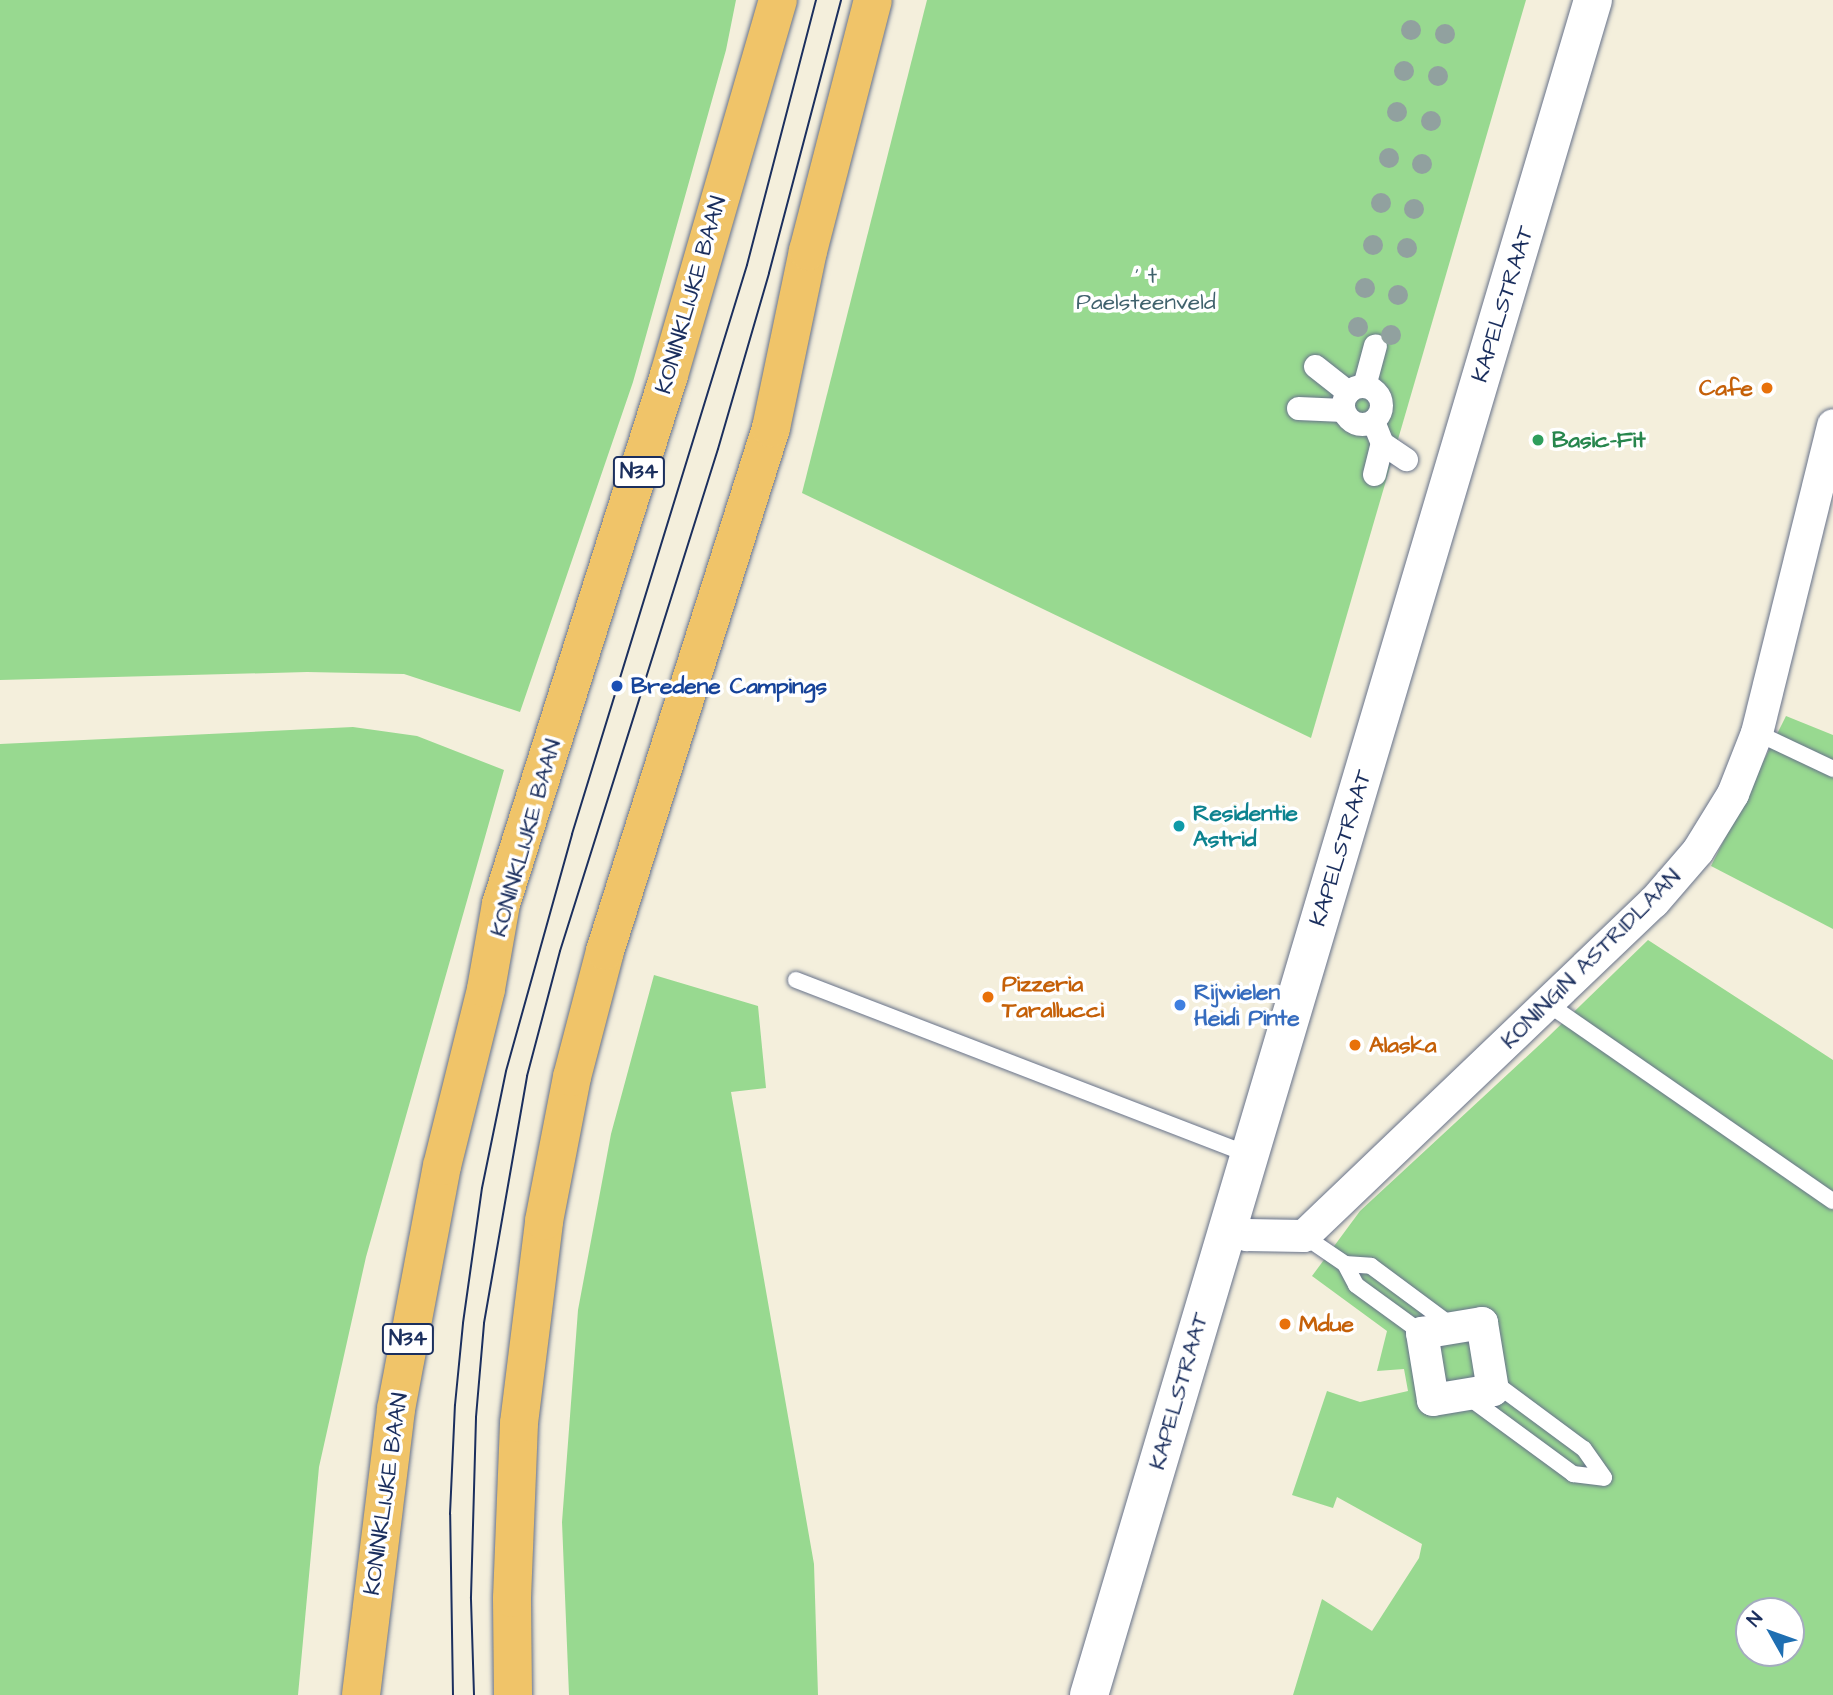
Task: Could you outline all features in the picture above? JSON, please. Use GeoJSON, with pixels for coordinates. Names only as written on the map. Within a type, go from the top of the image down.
{"type":"FeatureCollection","features":[{"type":"Feature","properties":{"kind":"main road","name":"KONINKLIJKE BAAN"},"geometry":{"type":"LineString","coordinates":[[361,1695],[380,1525],[401,1382],[442,1166],[486,989],[501,904],[669,374],[778,0]]}},
{"type":"Feature","properties":{"kind":"main road"},"geometry":{"type":"LineString","coordinates":[[513,1695],[512,1598],[519,1423],[544,1221],[569,1091],[605,951],[771,428],[808,251],[873,0]]}},
{"type":"Feature","properties":{"kind":"street","name":"KAPELSTRAAT"},"geometry":{"type":"LineString","coordinates":[[1089,1695],[1593,0]]}},
{"type":"Feature","properties":{"kind":"street"},"geometry":{"type":"LineString","coordinates":[[1373,421],[1355,423],[1352,396],[1375,345]]}},
{"type":"Feature","properties":{"kind":"street"},"geometry":{"type":"LineString","coordinates":[[1315,366],[1352,396]]}},
{"type":"Feature","properties":{"kind":"street"},"geometry":{"type":"LineString","coordinates":[[1298,408],[1373,390],[1381,405],[1373,421],[1382,443],[1406,459]]}},
{"type":"Feature","properties":{"kind":"street","name":"KONINGIN ASTRIDLAAN"},"geometry":{"type":"LineString","coordinates":[[1304,1236],[1654,902],[1698,851],[1733,794],[1757,733],[1833,425]]}},
{"type":"Feature","properties":{"kind":"street"},"geometry":{"type":"LineString","coordinates":[[1374,474],[1382,443]]}},
{"type":"Feature","properties":{"kind":"street"},"geometry":{"type":"LineString","coordinates":[[1228,1229],[1247,1235],[1304,1236]]}},
{"type":"Feature","properties":{"kind":"street"},"geometry":{"type":"LineString","coordinates":[[1482,1324],[1478,1388],[1433,1400],[1422,1333],[1455,1328],[1482,1324]]}},
{"type":"Feature","properties":{"kind":"lane"},"geometry":{"type":"LineString","coordinates":[[1757,733],[1833,769]]}},
{"type":"Feature","properties":{"kind":"lane"},"geometry":{"type":"LineString","coordinates":[[796,980],[1249,1155]]}},
{"type":"Feature","properties":{"kind":"lane"},"geometry":{"type":"LineString","coordinates":[[1548,1004],[1833,1201]]}},
{"type":"Feature","properties":{"kind":"lane"},"geometry":{"type":"LineString","coordinates":[[1304,1236],[1345,1264],[1356,1285],[1422,1333]]}},
{"type":"Feature","properties":{"kind":"lane"},"geometry":{"type":"LineString","coordinates":[[1345,1264],[1371,1266],[1455,1328]]}},
{"type":"Feature","properties":{"kind":"lane"},"geometry":{"type":"LineString","coordinates":[[1478,1388],[1584,1449],[1604,1478],[1573,1474],[1478,1388]]}},
{"type":"Feature","properties":{"kind":"green space"},"geometry":{"type":"Polygon","coordinates":[[[0,0],[736,0],[726,50],[633,382],[520,712],[404,674],[307,672],[0,680],[0,0]]]}},
{"type":"Feature","properties":{"kind":"green space","name":"' t Paelsteenveld"},"geometry":{"type":"Polygon","coordinates":[[[927,0],[1526,0],[1311,738],[802,493],[927,0]]]}},
{"type":"Feature","properties":{"kind":"green space"},"geometry":{"type":"Polygon","coordinates":[[[1786,716],[1833,735],[1833,929],[1711,866],[1786,716]]]}},
{"type":"Feature","properties":{"kind":"green space"},"geometry":{"type":"Polygon","coordinates":[[[353,727],[417,736],[504,770],[366,1257],[319,1467],[298,1695],[0,1695],[0,744],[353,727]]]}},
{"type":"Feature","properties":{"kind":"green space"},"geometry":{"type":"Polygon","coordinates":[[[1648,940],[1833,1060],[1833,1695],[1293,1695],[1322,1599],[1372,1631],[1419,1558],[1422,1544],[1337,1497],[1333,1508],[1292,1495],[1327,1391],[1360,1402],[1408,1391],[1404,1369],[1377,1371],[1387,1331],[1312,1276],[1360,1211],[1648,940]]]}},
{"type":"Feature","properties":{"kind":"green space"},"geometry":{"type":"Polygon","coordinates":[[[654,975],[758,1006],[766,1088],[731,1092],[814,1564],[818,1695],[569,1695],[562,1522],[578,1310],[611,1134],[654,975]]]}},
{"type":"Feature","properties":{"kind":"tram line"},"geometry":{"type":"LineString","coordinates":[[453,1695],[450,1514],[455,1405],[463,1323],[482,1188],[506,1071],[572,834],[747,265],[816,0]]}},
{"type":"Feature","properties":{"kind":"tram line"},"geometry":{"type":"LineString","coordinates":[[474,1695],[471,1597],[476,1417],[484,1323],[527,1076],[560,951],[718,449],[769,273],[841,0]]}},
{"type":"Feature","properties":{"kind":"place","name":"Cafe"},"geometry":{"type":"Point","coordinates":[1767,388]}},
{"type":"Feature","properties":{"kind":"place","name":"Basic-Fit"},"geometry":{"type":"Point","coordinates":[1538,440]}},
{"type":"Feature","properties":{"kind":"place","name":"Bredene Campings"},"geometry":{"type":"Point","coordinates":[617,686]}},
{"type":"Feature","properties":{"kind":"place","name":"Residentie Astrid"},"geometry":{"type":"Point","coordinates":[1179,826]}},
{"type":"Feature","properties":{"kind":"place","name":"Pizzeria Tarallucci"},"geometry":{"type":"Point","coordinates":[988,997]}},
{"type":"Feature","properties":{"kind":"place","name":"Rijwielen Heidi Pinte"},"geometry":{"type":"Point","coordinates":[1180,1005]}},
{"type":"Feature","properties":{"kind":"place","name":"Alaska"},"geometry":{"type":"Point","coordinates":[1355,1045]}},
{"type":"Feature","properties":{"kind":"place","name":"Mdue"},"geometry":{"type":"Point","coordinates":[1285,1324]}}]}
